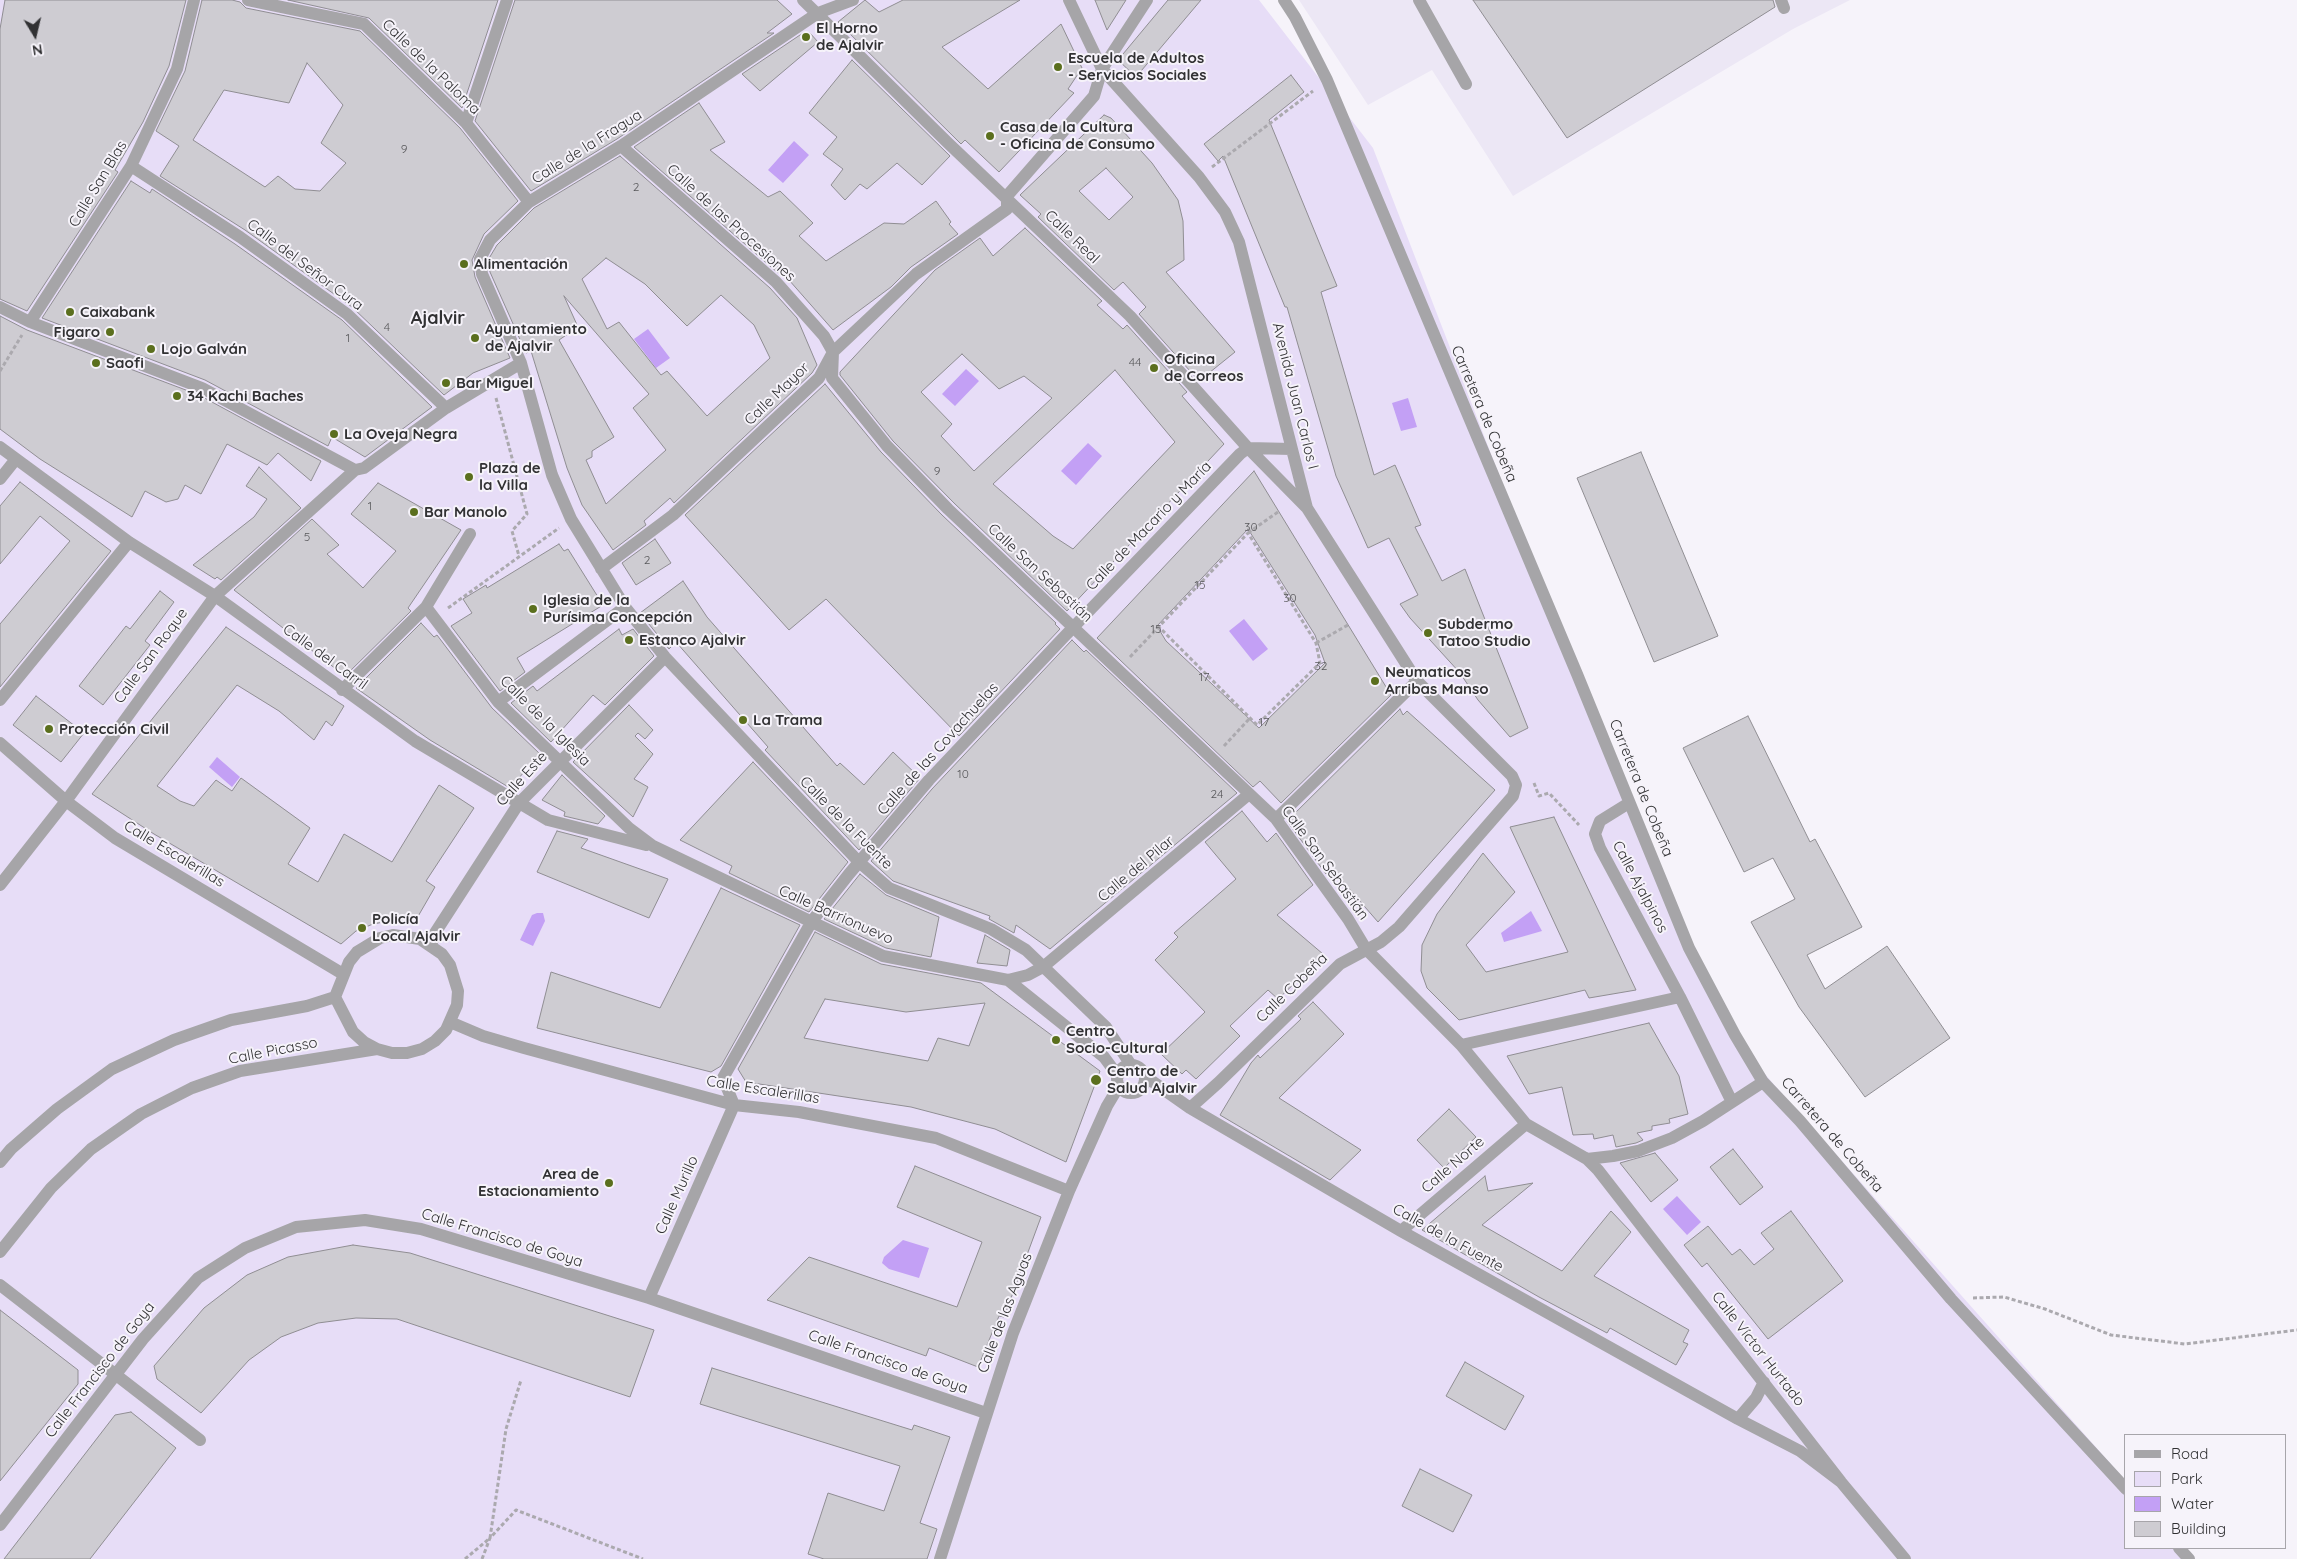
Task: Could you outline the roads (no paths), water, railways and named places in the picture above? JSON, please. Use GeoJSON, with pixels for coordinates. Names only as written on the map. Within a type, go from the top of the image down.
{"type":"FeatureCollection","features":[{"type":"Feature","properties":{"kind":"street","name":"Calle San Blas"},"geometry":{"type":"LineString","coordinates":[[30,322],[131,166],[177,70],[194,0]]}},
{"type":"Feature","properties":{"kind":"street","name":"Calle de la Paloma"},"geometry":{"type":"LineString","coordinates":[[248,0],[364,24],[466,122],[529,202]]}},
{"type":"Feature","properties":{"kind":"street"},"geometry":{"type":"LineString","coordinates":[[466,122],[508,0]]}},
{"type":"Feature","properties":{"kind":"street","name":"Calle Real"},"geometry":{"type":"LineString","coordinates":[[803,0],[818,12],[948,143],[1007,196],[1130,316],[1248,448],[1307,508]]}},
{"type":"Feature","properties":{"kind":"street","name":"Calle de la Fragua"},"geometry":{"type":"LineString","coordinates":[[521,363],[482,274],[480,259],[490,240],[529,202],[621,146],[818,12],[853,0]]}},
{"type":"Feature","properties":{"kind":"street","name":"Avenida Juan Carlos I"},"geometry":{"type":"LineString","coordinates":[[1069,0],[1102,69],[1199,177],[1225,212],[1238,242],[1307,508],[1417,681],[1512,776],[1516,785]]}},
{"type":"Feature","properties":{"kind":"street"},"geometry":{"type":"LineString","coordinates":[[1007,196],[1094,96],[1102,69],[1147,0]]}},
{"type":"Feature","properties":{"kind":"street","name":"Carretera de Cobeña"},"geometry":{"type":"LineString","coordinates":[[1284,0],[1295,17],[1327,80],[1689,948],[1735,1035],[1764,1082],[1800,1121],[1951,1299],[2124,1487]]}},
{"type":"Feature","properties":{"kind":"street"},"geometry":{"type":"LineString","coordinates":[[1419,0],[1466,84]]}},
{"type":"Feature","properties":{"kind":"street","name":"Calle de las Procesiones"},"geometry":{"type":"LineString","coordinates":[[621,146],[776,282],[824,336],[833,352]]}},
{"type":"Feature","properties":{"kind":"street","name":"Calle del Señor Cura"},"geometry":{"type":"LineString","coordinates":[[131,166],[240,236],[347,314],[446,408]]}},
{"type":"Feature","properties":{"kind":"street","name":"Calle Mayor"},"geometry":{"type":"LineString","coordinates":[[601,569],[673,515],[806,391],[819,378],[833,352],[916,274],[1007,209],[1007,196]]}},
{"type":"Feature","properties":{"kind":"street"},"geometry":{"type":"LineString","coordinates":[[0,307],[30,322],[202,388],[355,470],[364,468],[446,408],[521,363],[552,475],[571,519],[601,569]]}},
{"type":"Feature","properties":{"kind":"street","name":"Calle San Sebastián"},"geometry":{"type":"LineString","coordinates":[[833,352],[832,378],[888,446],[948,509],[1074,626],[1248,795],[1276,819],[1348,919],[1366,949],[1461,1045],[1526,1124],[1587,1159]]}},
{"type":"Feature","properties":{"kind":"street","name":"Calle del Carril"},"geometry":{"type":"LineString","coordinates":[[0,447],[129,542],[215,596],[414,741],[548,820],[653,846]]}},
{"type":"Feature","properties":{"kind":"street"},"geometry":{"type":"LineString","coordinates":[[1248,448],[1292,449]]}},
{"type":"Feature","properties":{"kind":"street","name":"Calle de Macario y María"},"geometry":{"type":"LineString","coordinates":[[1074,626],[1248,448]]}},
{"type":"Feature","properties":{"kind":"street"},"geometry":{"type":"LineString","coordinates":[[0,479],[16,459]]}},
{"type":"Feature","properties":{"kind":"street","name":"Calle San Roque"},"geometry":{"type":"LineString","coordinates":[[0,885],[66,800],[215,596],[355,470]]}},
{"type":"Feature","properties":{"kind":"street"},"geometry":{"type":"LineString","coordinates":[[342,690],[426,608],[470,534]]}},
{"type":"Feature","properties":{"kind":"street"},"geometry":{"type":"LineString","coordinates":[[0,700],[129,542]]}},
{"type":"Feature","properties":{"kind":"street","name":"Calle de la Fuente"},"geometry":{"type":"LineString","coordinates":[[601,569],[625,606],[665,657],[859,862],[889,888],[991,929],[1026,950],[1106,1027],[1131,1065]]}},
{"type":"Feature","properties":{"kind":"street"},"geometry":{"type":"LineString","coordinates":[[498,702],[625,606]]}},
{"type":"Feature","properties":{"kind":"street","name":"Calle de la Iglesia"},"geometry":{"type":"LineString","coordinates":[[426,608],[498,702],[561,760],[629,828],[653,846]]}},
{"type":"Feature","properties":{"kind":"street","name":"Calle de las Covachuelas"},"geometry":{"type":"LineString","coordinates":[[734,1105],[723,1078],[812,921],[859,862],[929,780],[1074,626]]}},
{"type":"Feature","properties":{"kind":"street","name":"Calle Este"},"geometry":{"type":"LineString","coordinates":[[432,945],[435,933],[519,803],[665,657]]}},
{"type":"Feature","properties":{"kind":"street"},"geometry":{"type":"LineString","coordinates":[[1276,819],[1417,681]]}},
{"type":"Feature","properties":{"kind":"street","name":"Calle Escalerillas"},"geometry":{"type":"LineString","coordinates":[[0,743],[66,800],[115,838],[343,974]]}},
{"type":"Feature","properties":{"kind":"street","name":"Calle Cobeña"},"geometry":{"type":"LineString","coordinates":[[1190,1108],[1340,964],[1381,942],[1399,927],[1513,796],[1516,785]]}},
{"type":"Feature","properties":{"kind":"street","name":"Calle del Pilar"},"geometry":{"type":"LineString","coordinates":[[1043,967],[1248,795]]}},
{"type":"Feature","properties":{"kind":"street","name":"Calle Ajalpinos"},"geometry":{"type":"LineString","coordinates":[[1630,803],[1600,821],[1595,834],[1600,848],[1680,996],[1732,1102]]}},
{"type":"Feature","properties":{"kind":"street","name":"Calle Barrionuevo"},"geometry":{"type":"LineString","coordinates":[[653,846],[883,956],[1008,980],[1028,975],[1043,967]]}},
{"type":"Feature","properties":{"kind":"street"},"geometry":{"type":"LineString","coordinates":[[407,936],[432,945],[442,954],[456,978],[457,1005],[446,1030],[435,1041],[422,1049],[407,1053],[377,1050],[353,1032],[335,997],[343,974],[358,952],[380,938],[407,936]]}},
{"type":"Feature","properties":{"kind":"street"},"geometry":{"type":"LineString","coordinates":[[1008,980],[1104,1057],[1118,1081],[1125,1092],[1135,1093],[1144,1087],[1146,1078],[1140,1068],[1131,1065],[1122,1069],[1118,1081]]}},
{"type":"Feature","properties":{"kind":"street"},"geometry":{"type":"LineString","coordinates":[[1461,1045],[1680,996]]}},
{"type":"Feature","properties":{"kind":"street"},"geometry":{"type":"LineString","coordinates":[[0,1162],[11,1149],[57,1109],[112,1069],[174,1040],[231,1020],[307,1006],[335,997]]}},
{"type":"Feature","properties":{"kind":"street","name":"Calle Escalerillas"},"geometry":{"type":"LineString","coordinates":[[450,1022],[483,1036],[524,1048],[734,1105],[800,1112],[936,1138],[1069,1191]]}},
{"type":"Feature","properties":{"kind":"street","name":"Calle Picasso"},"geometry":{"type":"LineString","coordinates":[[0,1252],[58,1181],[91,1149],[141,1114],[192,1088],[240,1071],[377,1050]]}},
{"type":"Feature","properties":{"kind":"street","name":"Calle de la Fuente"},"geometry":{"type":"LineString","coordinates":[[1146,1078],[1190,1108],[1401,1230],[1738,1419],[1800,1451],[1841,1482]]}},
{"type":"Feature","properties":{"kind":"street","name":"Calle de las Aguas"},"geometry":{"type":"LineString","coordinates":[[940,1559],[1013,1333],[1069,1191],[1118,1081]]}},
{"type":"Feature","properties":{"kind":"street"},"geometry":{"type":"LineString","coordinates":[[1587,1159],[1638,1151],[1672,1138],[1764,1082]]}},
{"type":"Feature","properties":{"kind":"street","name":"Calle Murillo"},"geometry":{"type":"LineString","coordinates":[[649,1298],[734,1105]]}},
{"type":"Feature","properties":{"kind":"street","name":"Calle Norte"},"geometry":{"type":"LineString","coordinates":[[1401,1230],[1526,1124]]}},
{"type":"Feature","properties":{"kind":"street","name":"Calle Víctor Hurtado"},"geometry":{"type":"LineString","coordinates":[[1587,1159],[1598,1170],[1841,1482],[1905,1559]]}},
{"type":"Feature","properties":{"kind":"street","name":"Calle Francisco de Goya"},"geometry":{"type":"LineString","coordinates":[[0,1525],[167,1310],[198,1278],[245,1248],[296,1227],[364,1220],[421,1229],[649,1298],[986,1413]]}},
{"type":"Feature","properties":{"kind":"street"},"geometry":{"type":"LineString","coordinates":[[0,1285],[200,1440]]}},
{"type":"Feature","properties":{"kind":"street"},"geometry":{"type":"LineString","coordinates":[[1738,1419],[1756,1398],[1764,1382]]}},
{"type":"Feature","properties":{"kind":"street"},"geometry":{"type":"LineString","coordinates":[[2180,1549],[2189,1559]]}},
{"type":"Feature","properties":{"kind":"water"},"geometry":{"type":"Polygon","coordinates":[[[794,141],[809,155],[783,183],[768,170],[794,141]]]}},
{"type":"Feature","properties":{"kind":"water"},"geometry":{"type":"Polygon","coordinates":[[[648,329],[670,358],[656,368],[634,339],[648,329]]]}},
{"type":"Feature","properties":{"kind":"water"},"geometry":{"type":"Polygon","coordinates":[[[966,369],[979,381],[955,406],[942,394],[966,369]]]}},
{"type":"Feature","properties":{"kind":"water"},"geometry":{"type":"Polygon","coordinates":[[[1408,398],[1417,427],[1401,431],[1392,403],[1408,398]]]}},
{"type":"Feature","properties":{"kind":"water"},"geometry":{"type":"Polygon","coordinates":[[[1088,443],[1102,456],[1076,485],[1061,471],[1088,443]]]}},
{"type":"Feature","properties":{"kind":"water"},"geometry":{"type":"Polygon","coordinates":[[[1244,619],[1268,649],[1253,661],[1229,631],[1244,619]]]}},
{"type":"Feature","properties":{"kind":"water"},"geometry":{"type":"Polygon","coordinates":[[[217,757],[240,777],[232,787],[209,767],[217,757]]]}},
{"type":"Feature","properties":{"kind":"water"},"geometry":{"type":"Polygon","coordinates":[[[1531,911],[1542,931],[1504,942],[1501,933],[1531,911]]]}},
{"type":"Feature","properties":{"kind":"water"},"geometry":{"type":"Polygon","coordinates":[[[543,913],[545,921],[533,946],[520,940],[532,915],[543,913]]]}},
{"type":"Feature","properties":{"kind":"water"},"geometry":{"type":"Polygon","coordinates":[[[1677,1196],[1701,1222],[1687,1235],[1663,1209],[1677,1196]]]}},
{"type":"Feature","properties":{"kind":"water"},"geometry":{"type":"Polygon","coordinates":[[[903,1240],[929,1248],[919,1278],[889,1269],[882,1263],[884,1257],[903,1240]]]}},
{"type":"Feature","properties":{"kind":"place","name":"El Horno de Ajalvir"},"geometry":{"type":"Point","coordinates":[806,37]}},
{"type":"Feature","properties":{"kind":"place","name":"Escuela de Adultos - Servicios Sociales"},"geometry":{"type":"Point","coordinates":[1058,67]}},
{"type":"Feature","properties":{"kind":"place","name":"Casa de la Cultura - Oficina de Consumo"},"geometry":{"type":"Point","coordinates":[990,136]}},
{"type":"Feature","properties":{"kind":"place","name":"Alimentación"},"geometry":{"type":"Point","coordinates":[464,264]}},
{"type":"Feature","properties":{"kind":"place","name":"Caixabank"},"geometry":{"type":"Point","coordinates":[70,312]}},
{"type":"Feature","properties":{"kind":"place","name":"Figaro"},"geometry":{"type":"Point","coordinates":[110,332]}},
{"type":"Feature","properties":{"kind":"place","name":"Ayuntamiento de Ajalvir"},"geometry":{"type":"Point","coordinates":[475,338]}},
{"type":"Feature","properties":{"kind":"place","name":"Lojo Galván"},"geometry":{"type":"Point","coordinates":[151,349]}},
{"type":"Feature","properties":{"kind":"place","name":"Saofi"},"geometry":{"type":"Point","coordinates":[96,363]}},
{"type":"Feature","properties":{"kind":"place","name":"Oficina de Correos"},"geometry":{"type":"Point","coordinates":[1154,368]}},
{"type":"Feature","properties":{"kind":"place","name":"Bar Miguel"},"geometry":{"type":"Point","coordinates":[446,383]}},
{"type":"Feature","properties":{"kind":"place","name":"34 Kachi Baches"},"geometry":{"type":"Point","coordinates":[177,396]}},
{"type":"Feature","properties":{"kind":"place","name":"La Oveja Negra"},"geometry":{"type":"Point","coordinates":[334,434]}},
{"type":"Feature","properties":{"kind":"place","name":"Plaza de la Villa"},"geometry":{"type":"Point","coordinates":[469,477]}},
{"type":"Feature","properties":{"kind":"place","name":"Bar Manolo"},"geometry":{"type":"Point","coordinates":[414,512]}},
{"type":"Feature","properties":{"kind":"place","name":"Iglesia de la Purísima Concepción"},"geometry":{"type":"Point","coordinates":[533,609]}},
{"type":"Feature","properties":{"kind":"place","name":"Subdermo Tatoo Studio"},"geometry":{"type":"Point","coordinates":[1428,633]}},
{"type":"Feature","properties":{"kind":"place","name":"Estanco Ajalvir"},"geometry":{"type":"Point","coordinates":[629,640]}},
{"type":"Feature","properties":{"kind":"place","name":"Neumaticos Arribas Manso"},"geometry":{"type":"Point","coordinates":[1375,681]}},
{"type":"Feature","properties":{"kind":"place","name":"La Trama"},"geometry":{"type":"Point","coordinates":[743,720]}},
{"type":"Feature","properties":{"kind":"place","name":"Protección Civil"},"geometry":{"type":"Point","coordinates":[49,729]}},
{"type":"Feature","properties":{"kind":"place","name":"Policía Local Ajalvir"},"geometry":{"type":"Point","coordinates":[362,928]}},
{"type":"Feature","properties":{"kind":"place","name":"Centro Socio-Cultural"},"geometry":{"type":"Point","coordinates":[1056,1040]}},
{"type":"Feature","properties":{"kind":"place","name":"Centro de Salud Ajalvir"},"geometry":{"type":"Point","coordinates":[1096,1080]}},
{"type":"Feature","properties":{"kind":"place","name":"Area de Estacionamiento"},"geometry":{"type":"Point","coordinates":[609,1183]}},
{"type":"Feature","properties":{"kind":"district","name":"Ajalvir"},"geometry":{"type":"Point","coordinates":[438,319]}}]}
